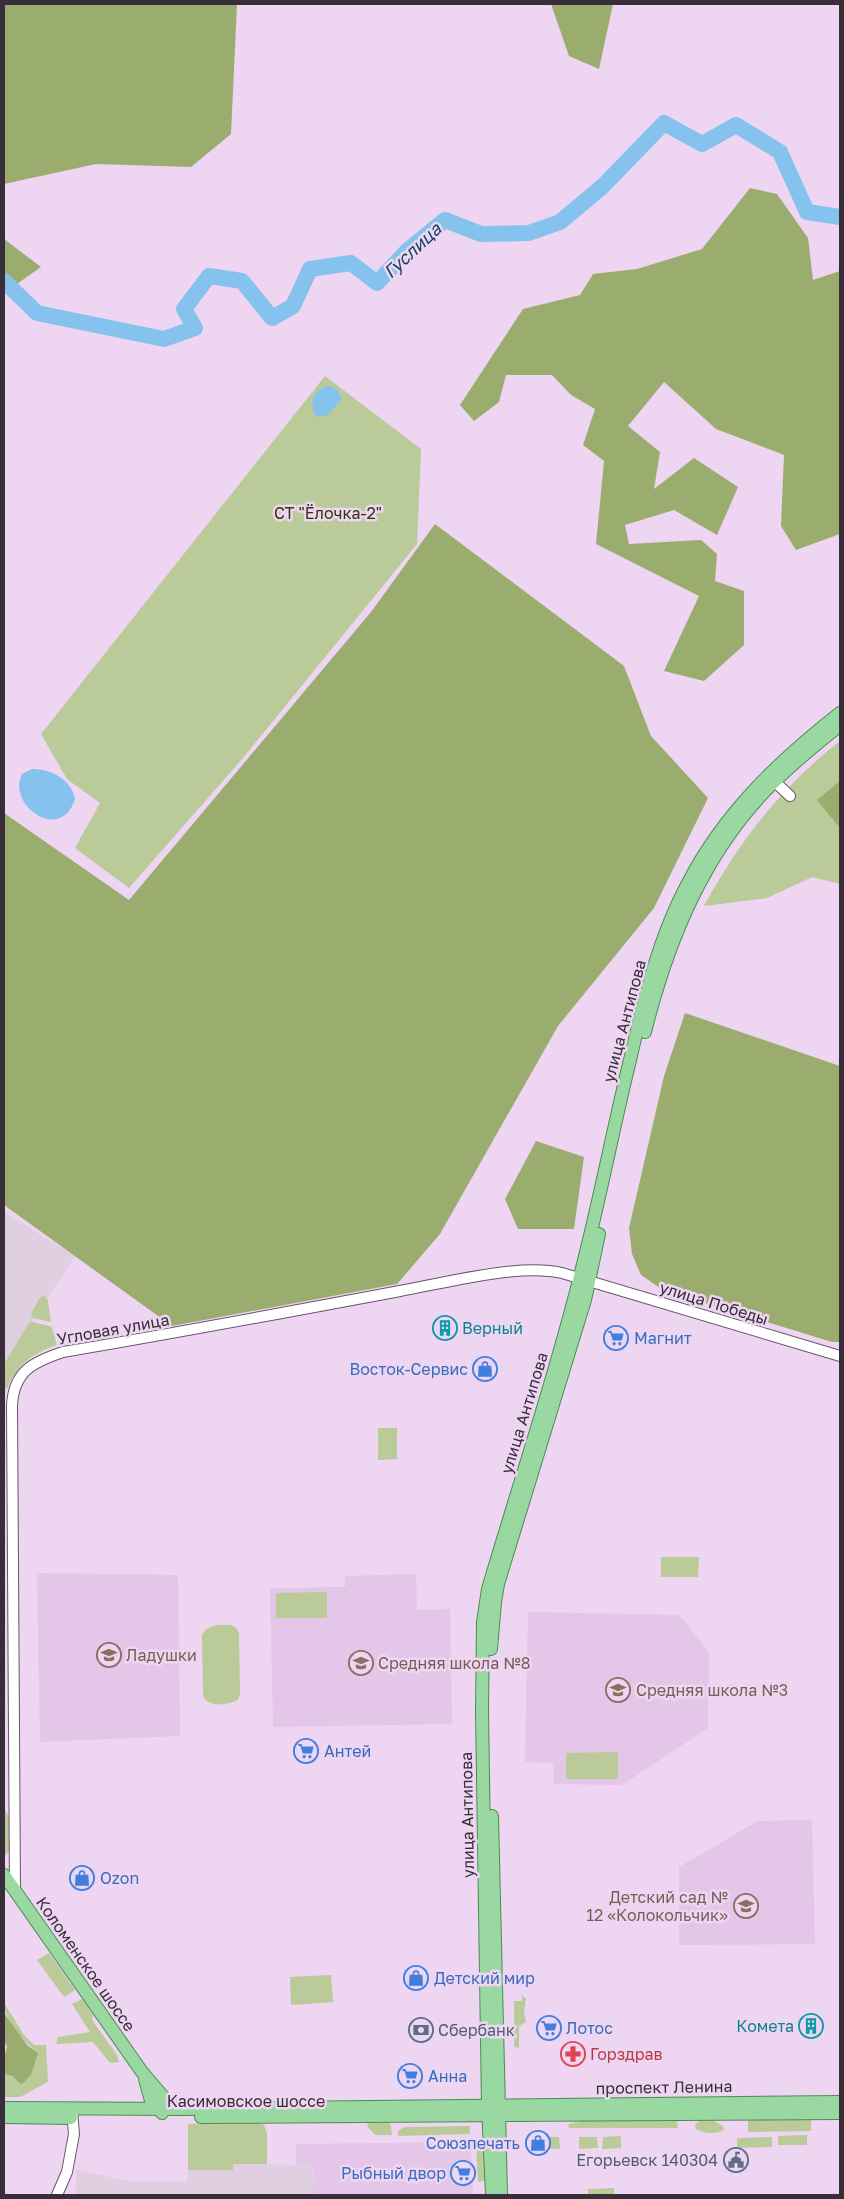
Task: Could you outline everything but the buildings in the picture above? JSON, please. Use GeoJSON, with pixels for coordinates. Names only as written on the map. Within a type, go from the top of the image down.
{"type":"FeatureCollection","features":[{"type":"Feature","properties":{"kind":"main road","name":"улица Антипова"},"geometry":{"type":"LineString","coordinates":[[584,1280],[640,1015],[666,933],[680,897],[715,840],[750,794],[806,740],[840,713]]}},
{"type":"Feature","properties":{"kind":"main road","name":"улица Антипова"},"geometry":{"type":"LineString","coordinates":[[492,2195],[493,2111],[482,1711],[485,1604],[562,1342],[584,1280],[637,1064],[672,942],[687,906],[719,850],[746,812],[774,781],[840,724]]}},
{"type":"Feature","properties":{"kind":"main road","name":"Коломенское шоссе"},"geometry":{"type":"LineString","coordinates":[[4,1876],[151,2087],[172,2105],[177,2113]]}},
{"type":"Feature","properties":{"kind":"main road","name":"Коломенское шоссе"},"geometry":{"type":"LineString","coordinates":[[151,2087],[151,2101],[158,2109]]}},
{"type":"Feature","properties":{"kind":"main road"},"geometry":{"type":"LineString","coordinates":[[122,2110],[141,2102],[151,2087]]}},
{"type":"Feature","properties":{"kind":"main road","name":"проспект Ленина"},"geometry":{"type":"LineString","coordinates":[[493,2111],[840,2102]]}},
{"type":"Feature","properties":{"kind":"main road","name":"Касимовское шоссе"},"geometry":{"type":"LineString","coordinates":[[4,2108],[137,2118],[177,2113],[493,2111]]}},
{"type":"Feature","properties":{"kind":"main road","name":"Касимовское шоссе"},"geometry":{"type":"LineString","coordinates":[[4,2117],[158,2109],[177,2113]]}},
{"type":"Feature","properties":{"kind":"main road"},"geometry":{"type":"LineString","coordinates":[[137,2118],[158,2109]]}},
{"type":"Feature","properties":{"kind":"main road","name":"улица Антипова"},"geometry":{"type":"LineString","coordinates":[[493,2111],[501,2195]]}},
{"type":"Feature","properties":{"kind":"main road","name":"проспект Ленина"},"geometry":{"type":"LineString","coordinates":[[493,2111],[840,2113]]}},
{"type":"Feature","properties":{"kind":"street"},"geometry":{"type":"LineString","coordinates":[[774,781],[790,796]]}},
{"type":"Feature","properties":{"kind":"street","name":"Угловая улица"},"geometry":{"type":"LineString","coordinates":[[15,1892],[12,1412],[14,1388],[23,1372],[37,1362],[64,1352],[493,1275],[536,1270],[557,1272],[584,1280]]}},
{"type":"Feature","properties":{"kind":"street","name":"улица Победы"},"geometry":{"type":"LineString","coordinates":[[584,1280],[840,1356]]}},
{"type":"Feature","properties":{"kind":"street"},"geometry":{"type":"LineString","coordinates":[[57,2195],[67,2172],[74,2134],[72,2114]]}},
{"type":"Feature","properties":{"kind":"shaded area"},"geometry":{"type":"Polygon","coordinates":[[[4,1212],[75,1256],[4,1366],[4,1212]]]}},
{"type":"Feature","properties":{"kind":"shaded area","name":"Ладушки"},"geometry":{"type":"Polygon","coordinates":[[[37,1573],[178,1575],[180,1736],[40,1742],[37,1573]]]}},
{"type":"Feature","properties":{"kind":"shaded area","name":"Средняя школа №8"},"geometry":{"type":"Polygon","coordinates":[[[416,1574],[417,1610],[450,1609],[452,1724],[273,1727],[270,1588],[345,1587],[345,1576],[416,1574]]]}},
{"type":"Feature","properties":{"kind":"shaded area","name":"Средняя школа №3"},"geometry":{"type":"Polygon","coordinates":[[[528,1612],[679,1615],[709,1652],[708,1728],[622,1785],[554,1784],[553,1763],[525,1762],[528,1612]]]}},
{"type":"Feature","properties":{"kind":"shaded area","name":"Детский сад № 12 «Колокольчик»"},"geometry":{"type":"Polygon","coordinates":[[[812,1820],[815,1944],[679,1945],[679,1867],[758,1821],[812,1820]]]}},
{"type":"Feature","properties":{"kind":"shaded area"},"geometry":{"type":"Polygon","coordinates":[[[471,2142],[473,2195],[313,2195],[314,2166],[296,2165],[296,2144],[471,2142]]]}},
{"type":"Feature","properties":{"kind":"shaded area"},"geometry":{"type":"Polygon","coordinates":[[[233,2164],[314,2165],[313,2195],[75,2195],[77,2170],[129,2181],[187,2182],[188,2170],[232,2170],[233,2164]]]}},
{"type":"Feature","properties":{"kind":"green space"},"geometry":{"type":"Polygon","coordinates":[[[4,4],[237,4],[231,134],[191,167],[96,164],[4,184],[4,4]]]}},
{"type":"Feature","properties":{"kind":"green space"},"geometry":{"type":"Polygon","coordinates":[[[551,4],[613,4],[599,69],[569,56],[551,4]]]}},
{"type":"Feature","properties":{"kind":"green space"},"geometry":{"type":"Polygon","coordinates":[[[750,188],[777,194],[808,238],[813,280],[840,271],[840,534],[796,550],[781,526],[784,455],[716,429],[664,382],[628,426],[660,452],[654,489],[694,458],[738,487],[717,535],[674,510],[625,525],[629,544],[701,540],[717,554],[715,581],[744,591],[744,645],[704,681],[664,671],[699,596],[596,544],[604,461],[583,445],[595,409],[571,395],[552,375],[506,375],[499,402],[474,421],[460,405],[523,309],[580,295],[593,274],[637,269],[702,249],[750,188]]]}},
{"type":"Feature","properties":{"kind":"green space"},"geometry":{"type":"Polygon","coordinates":[[[4,239],[41,267],[4,293],[4,239]]]}},
{"type":"Feature","properties":{"kind":"green space","name":"СТ \"Ёлочка-2\""},"geometry":{"type":"Polygon","coordinates":[[[325,376],[421,449],[417,544],[243,758],[129,888],[75,848],[100,803],[67,779],[41,734],[325,376]]]}},
{"type":"Feature","properties":{"kind":"green space"},"geometry":{"type":"Polygon","coordinates":[[[435,524],[624,666],[651,736],[708,798],[654,908],[558,1026],[440,1234],[397,1284],[172,1326],[4,1205],[4,813],[129,900],[371,612],[435,524]]]}},
{"type":"Feature","properties":{"kind":"green space"},"geometry":{"type":"Polygon","coordinates":[[[840,741],[840,884],[812,877],[767,898],[704,906],[732,860],[763,816],[799,777],[840,741]]]}},
{"type":"Feature","properties":{"kind":"green space"},"geometry":{"type":"Polygon","coordinates":[[[840,781],[840,828],[817,800],[840,781]]]}},
{"type":"Feature","properties":{"kind":"green space"},"geometry":{"type":"Polygon","coordinates":[[[685,1013],[840,1066],[840,1342],[832,1342],[663,1290],[641,1275],[632,1254],[629,1228],[664,1076],[685,1013]]]}},
{"type":"Feature","properties":{"kind":"green space"},"geometry":{"type":"Polygon","coordinates":[[[536,1141],[584,1157],[574,1229],[518,1229],[505,1199],[536,1141]]]}},
{"type":"Feature","properties":{"kind":"green space"},"geometry":{"type":"Polygon","coordinates":[[[44,1295],[48,1301],[51,1322],[33,1318],[31,1314],[39,1299],[44,1295]]]}},
{"type":"Feature","properties":{"kind":"green space"},"geometry":{"type":"Polygon","coordinates":[[[30,1321],[52,1327],[57,1345],[40,1352],[26,1361],[15,1373],[7,1389],[4,1389],[4,1364],[30,1321]]]}},
{"type":"Feature","properties":{"kind":"green space"},"geometry":{"type":"Polygon","coordinates":[[[378,1428],[397,1428],[397,1459],[378,1460],[378,1428]]]}},
{"type":"Feature","properties":{"kind":"green space"},"geometry":{"type":"Polygon","coordinates":[[[661,1557],[699,1557],[698,1577],[661,1577],[661,1557]]]}},
{"type":"Feature","properties":{"kind":"green space"},"geometry":{"type":"Polygon","coordinates":[[[327,1592],[327,1618],[276,1618],[276,1593],[327,1592]]]}},
{"type":"Feature","properties":{"kind":"green space"},"geometry":{"type":"Polygon","coordinates":[[[219,1625],[231,1625],[239,1633],[240,1694],[238,1700],[234,1702],[214,1704],[203,1696],[202,1635],[208,1628],[219,1625]]]}},
{"type":"Feature","properties":{"kind":"green space"},"geometry":{"type":"Polygon","coordinates":[[[618,1752],[618,1779],[566,1779],[566,1753],[618,1752]]]}},
{"type":"Feature","properties":{"kind":"green space"},"geometry":{"type":"Polygon","coordinates":[[[4,1808],[10,1819],[10,1851],[4,1856],[4,1808]]]}},
{"type":"Feature","properties":{"kind":"green space"},"geometry":{"type":"Polygon","coordinates":[[[49,1953],[75,1990],[64,1997],[37,1960],[49,1953]]]}},
{"type":"Feature","properties":{"kind":"green space"},"geometry":{"type":"Polygon","coordinates":[[[331,1975],[333,2002],[291,2005],[290,1977],[331,1975]]]}},
{"type":"Feature","properties":{"kind":"green space"},"geometry":{"type":"Polygon","coordinates":[[[522,1995],[526,1999],[524,2011],[526,2022],[519,2026],[519,2048],[514,2047],[514,2001],[522,2001],[522,1995]]]}},
{"type":"Feature","properties":{"kind":"green space"},"geometry":{"type":"Polygon","coordinates":[[[82,1999],[93,2015],[92,2020],[117,2055],[119,2062],[110,2063],[93,2042],[56,2044],[58,2037],[90,2032],[72,2004],[82,1999]]]}},
{"type":"Feature","properties":{"kind":"green space"},"geometry":{"type":"Polygon","coordinates":[[[4,2003],[24,2035],[34,2045],[46,2045],[48,2082],[20,2097],[4,2097],[4,2074],[13,2076],[18,2082],[35,2061],[38,2053],[11,2024],[7,2017],[4,2003]]]}},
{"type":"Feature","properties":{"kind":"green space"},"geometry":{"type":"Polygon","coordinates":[[[4,2013],[28,2046],[38,2053],[31,2075],[22,2084],[13,2076],[4,2074],[4,2058],[7,2047],[4,2040],[4,2013]]]}},
{"type":"Feature","properties":{"kind":"green space"},"geometry":{"type":"Polygon","coordinates":[[[811,2119],[811,2131],[748,2132],[748,2120],[811,2119]]]}},
{"type":"Feature","properties":{"kind":"green space"},"geometry":{"type":"Polygon","coordinates":[[[700,2120],[714,2121],[723,2126],[724,2130],[710,2133],[699,2131],[695,2125],[700,2120]]]}},
{"type":"Feature","properties":{"kind":"green space"},"geometry":{"type":"Polygon","coordinates":[[[584,2121],[677,2121],[678,2128],[569,2128],[568,2124],[584,2121]]]}},
{"type":"Feature","properties":{"kind":"green space"},"geometry":{"type":"Polygon","coordinates":[[[369,2122],[388,2122],[391,2125],[392,2135],[375,2135],[367,2126],[369,2122]]]}},
{"type":"Feature","properties":{"kind":"green space"},"geometry":{"type":"Polygon","coordinates":[[[259,2123],[264,2125],[267,2133],[267,2164],[233,2164],[233,2170],[188,2170],[188,2124],[259,2123]]]}},
{"type":"Feature","properties":{"kind":"green space"},"geometry":{"type":"Polygon","coordinates":[[[470,2126],[470,2134],[398,2136],[398,2131],[404,2127],[470,2126]]]}},
{"type":"Feature","properties":{"kind":"green space"},"geometry":{"type":"Polygon","coordinates":[[[807,2135],[807,2145],[778,2145],[778,2136],[807,2135]]]}},
{"type":"Feature","properties":{"kind":"green space"},"geometry":{"type":"Polygon","coordinates":[[[621,2136],[621,2148],[602,2149],[603,2137],[621,2136]]]}},
{"type":"Feature","properties":{"kind":"green space"},"geometry":{"type":"Polygon","coordinates":[[[550,2137],[559,2137],[560,2149],[542,2149],[550,2137]]]}},
{"type":"Feature","properties":{"kind":"green space"},"geometry":{"type":"Polygon","coordinates":[[[579,2137],[597,2137],[598,2148],[579,2149],[579,2137]]]}},
{"type":"Feature","properties":{"kind":"green space"},"geometry":{"type":"Polygon","coordinates":[[[772,2137],[772,2147],[737,2148],[737,2138],[772,2137]]]}},
{"type":"Feature","properties":{"kind":"green space"},"geometry":{"type":"Polygon","coordinates":[[[480,2140],[485,2140],[486,2180],[478,2182],[476,2144],[480,2140]]]}},
{"type":"Feature","properties":{"kind":"green space"},"geometry":{"type":"Polygon","coordinates":[[[614,2188],[614,2195],[588,2195],[588,2189],[614,2188]]]}},
{"type":"Feature","properties":{"kind":"water"},"geometry":{"type":"Polygon","coordinates":[[[329,386],[337,389],[342,399],[328,415],[317,417],[312,402],[319,390],[329,386]]]}},
{"type":"Feature","properties":{"kind":"water"},"geometry":{"type":"Polygon","coordinates":[[[32,769],[53,773],[65,781],[73,792],[75,799],[68,812],[59,818],[48,819],[37,815],[28,807],[22,797],[19,786],[22,774],[32,769]]]}},
{"type":"Feature","properties":{"kind":"waterway","name":"Гуслица"},"geometry":{"type":"LineString","coordinates":[[4,281],[37,313],[164,339],[195,328],[184,309],[209,276],[242,281],[272,318],[293,306],[310,269],[351,263],[377,283],[407,251],[445,220],[481,234],[529,233],[560,222],[603,186],[664,123],[702,144],[736,125],[780,152],[807,212],[840,217]]}},
{"type":"Feature","properties":{"kind":"place","name":"Верный"},"geometry":{"type":"Point","coordinates":[445,1328]}},
{"type":"Feature","properties":{"kind":"place","name":"Магнит"},"geometry":{"type":"Point","coordinates":[616,1338]}},
{"type":"Feature","properties":{"kind":"place","name":"Восток-Сервис"},"geometry":{"type":"Point","coordinates":[485,1369]}},
{"type":"Feature","properties":{"kind":"place","name":"Ладушки"},"geometry":{"type":"Point","coordinates":[109,1655]}},
{"type":"Feature","properties":{"kind":"place","name":"Средняя школа №8"},"geometry":{"type":"Point","coordinates":[361,1663]}},
{"type":"Feature","properties":{"kind":"place","name":"Средняя школа №3"},"geometry":{"type":"Point","coordinates":[618,1690]}},
{"type":"Feature","properties":{"kind":"place","name":"Антей"},"geometry":{"type":"Point","coordinates":[306,1751]}},
{"type":"Feature","properties":{"kind":"place","name":"Ozon"},"geometry":{"type":"Point","coordinates":[82,1878]}},
{"type":"Feature","properties":{"kind":"place","name":"Детский сад № 12 «Колокольчик»"},"geometry":{"type":"Point","coordinates":[746,1906]}},
{"type":"Feature","properties":{"kind":"place","name":"Детский мир"},"geometry":{"type":"Point","coordinates":[416,1978]}},
{"type":"Feature","properties":{"kind":"place","name":"Комета"},"geometry":{"type":"Point","coordinates":[811,2026]}},
{"type":"Feature","properties":{"kind":"place","name":"Лотос"},"geometry":{"type":"Point","coordinates":[549,2028]}},
{"type":"Feature","properties":{"kind":"place","name":"Сбербанк"},"geometry":{"type":"Point","coordinates":[421,2030]}},
{"type":"Feature","properties":{"kind":"place","name":"Горздрав"},"geometry":{"type":"Point","coordinates":[573,2054]}},
{"type":"Feature","properties":{"kind":"place","name":"Анна"},"geometry":{"type":"Point","coordinates":[410,2076]}},
{"type":"Feature","properties":{"kind":"place","name":"Союзпечать"},"geometry":{"type":"Point","coordinates":[538,2143]}},
{"type":"Feature","properties":{"kind":"place","name":"Егорьевск 140304"},"geometry":{"type":"Point","coordinates":[736,2160]}},
{"type":"Feature","properties":{"kind":"place","name":"Рыбный двор"},"geometry":{"type":"Point","coordinates":[463,2173]}}]}
